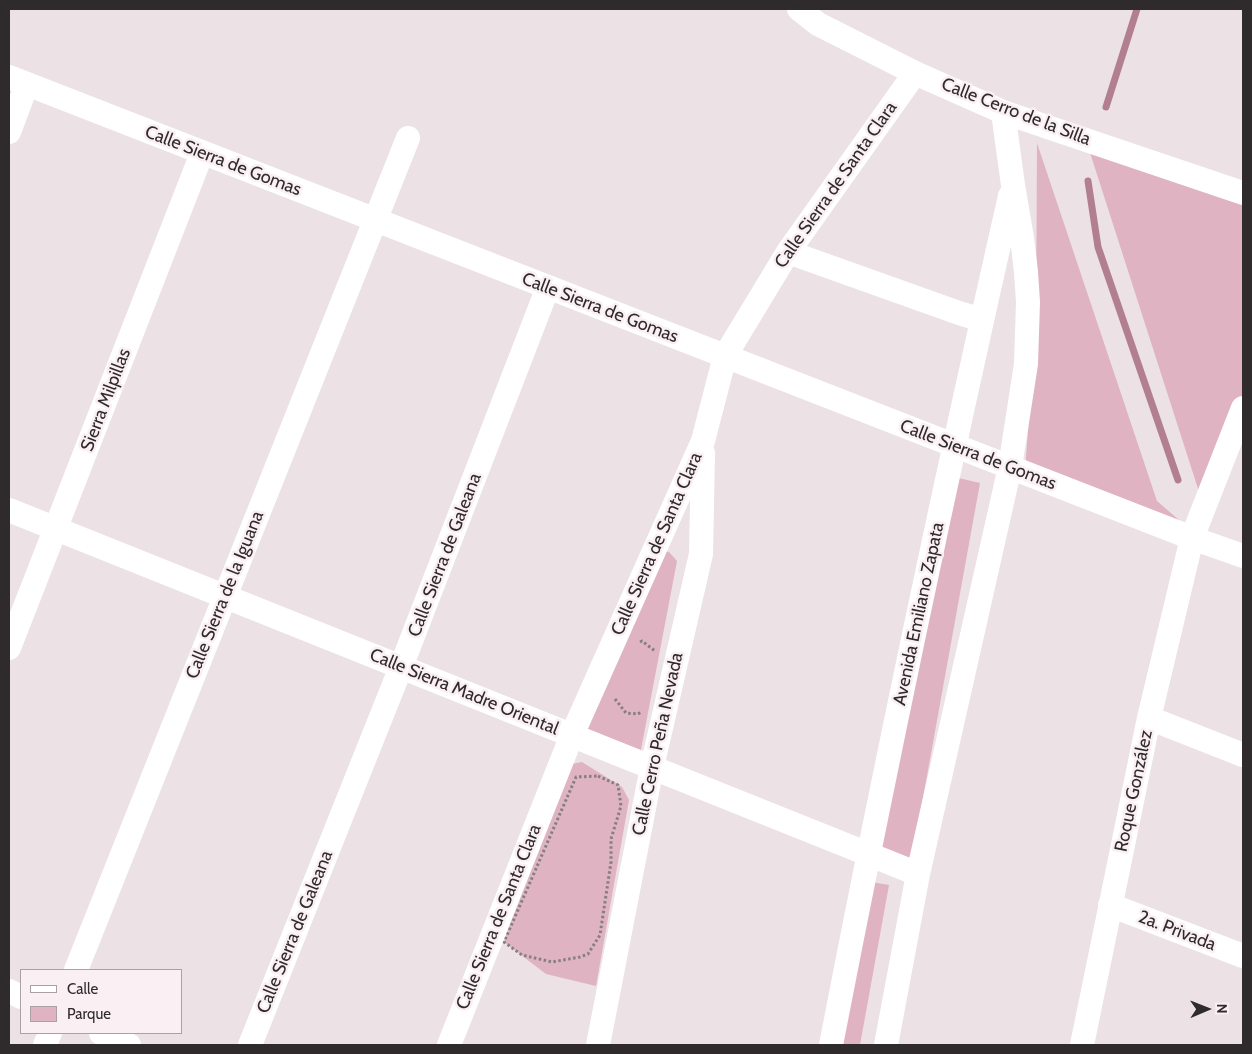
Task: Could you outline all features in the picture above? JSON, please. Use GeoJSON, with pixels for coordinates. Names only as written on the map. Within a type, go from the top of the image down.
{"type":"FeatureCollection","features":[{"type":"Feature","properties":{"kind":"street","name":"Calle Cerro de la Silla"},"geometry":{"type":"LineString","coordinates":[[800,9],[818,24],[915,73],[1003,112],[1243,193]]}},
{"type":"Feature","properties":{"kind":"street","name":"Calle Sierra de Santa Clara"},"geometry":{"type":"LineString","coordinates":[[449,1045],[572,735],[704,441],[725,356],[788,252],[915,73]]}},
{"type":"Feature","properties":{"kind":"street"},"geometry":{"type":"LineString","coordinates":[[9,132],[18,81]]}},
{"type":"Feature","properties":{"kind":"street","name":"Calle Sierra de Gomas"},"geometry":{"type":"LineString","coordinates":[[18,81],[1192,538],[1243,556]]}},
{"type":"Feature","properties":{"kind":"street","name":"Avenida Emiliano Zapata"},"geometry":{"type":"LineString","coordinates":[[886,1045],[918,874],[1010,467],[1026,364],[1028,302],[1022,238],[1003,112]]}},
{"type":"Feature","properties":{"kind":"street","name":"Calle Sierra de la Iguana"},"geometry":{"type":"LineString","coordinates":[[76,969],[408,138]]}},
{"type":"Feature","properties":{"kind":"street","name":"Sierra Milpillas"},"geometry":{"type":"LineString","coordinates":[[9,648],[202,153]]}},
{"type":"Feature","properties":{"kind":"street","name":"Avenida Emiliano Zapata"},"geometry":{"type":"LineString","coordinates":[[831,1045],[868,854],[982,320],[1013,185]]}},
{"type":"Feature","properties":{"kind":"street"},"geometry":{"type":"LineString","coordinates":[[788,252],[959,314],[982,320]]}},
{"type":"Feature","properties":{"kind":"street","name":"Calle Sierra de Galeana"},"geometry":{"type":"LineString","coordinates":[[250,1045],[401,667],[548,287]]}},
{"type":"Feature","properties":{"kind":"street","name":"Roque González"},"geometry":{"type":"LineString","coordinates":[[1082,1045],[1148,718],[1192,538],[1243,408]]}},
{"type":"Feature","properties":{"kind":"street","name":"Calle Cerro Peña Nevada"},"geometry":{"type":"LineString","coordinates":[[598,1045],[652,767],[701,554],[704,441]]}},
{"type":"Feature","properties":{"kind":"street","name":"Calle Sierra Madre Oriental"},"geometry":{"type":"LineString","coordinates":[[9,510],[918,874]]}},
{"type":"Feature","properties":{"kind":"street"},"geometry":{"type":"LineString","coordinates":[[1148,718],[1243,755]]}},
{"type":"Feature","properties":{"kind":"street","name":"2a. Privada"},"geometry":{"type":"LineString","coordinates":[[1110,905],[1243,956]]}},
{"type":"Feature","properties":{"kind":"street"},"geometry":{"type":"LineString","coordinates":[[103,1034],[129,1045]]}},
{"type":"Feature","properties":{"kind":"path"},"geometry":{"type":"LineString","coordinates":[[635,644],[642,641],[656,653],[658,643]]}},
{"type":"Feature","properties":{"kind":"path"},"geometry":{"type":"LineString","coordinates":[[614,698],[626,713],[638,714],[645,710],[642,719]]}},
{"type":"Feature","properties":{"kind":"path"},"geometry":{"type":"LineString","coordinates":[[598,776],[618,786],[621,806],[611,839],[612,862],[600,935],[588,954],[552,962],[522,955],[504,942],[576,777],[598,776]]}},
{"type":"Feature","properties":{"kind":"green space"},"geometry":{"type":"Polygon","coordinates":[[[1084,134],[1243,205],[1243,410],[1201,498],[1084,134]]]}},
{"type":"Feature","properties":{"kind":"green space"},"geometry":{"type":"Polygon","coordinates":[[[1037,143],[1157,501],[1187,527],[1025,469],[1036,331],[1037,143]]]}},
{"type":"Feature","properties":{"kind":"green space"},"geometry":{"type":"Polygon","coordinates":[[[941,474],[980,483],[911,864],[866,849],[941,474]]]}},
{"type":"Feature","properties":{"kind":"green space"},"geometry":{"type":"Polygon","coordinates":[[[655,549],[669,552],[677,561],[639,760],[579,732],[655,549]]]}},
{"type":"Feature","properties":{"kind":"green space"},"geometry":{"type":"Polygon","coordinates":[[[582,762],[622,787],[629,800],[596,986],[546,974],[504,942],[561,766],[582,762]]]}},
{"type":"Feature","properties":{"kind":"green space"},"geometry":{"type":"Polygon","coordinates":[[[860,880],[889,885],[860,1045],[825,1045],[860,880]]]}},
{"type":"Feature","properties":{"kind":"waterway"},"geometry":{"type":"LineString","coordinates":[[1106,107],[1137,9]]}},
{"type":"Feature","properties":{"kind":"waterway"},"geometry":{"type":"LineString","coordinates":[[1088,181],[1098,247],[1178,480]]}}]}
